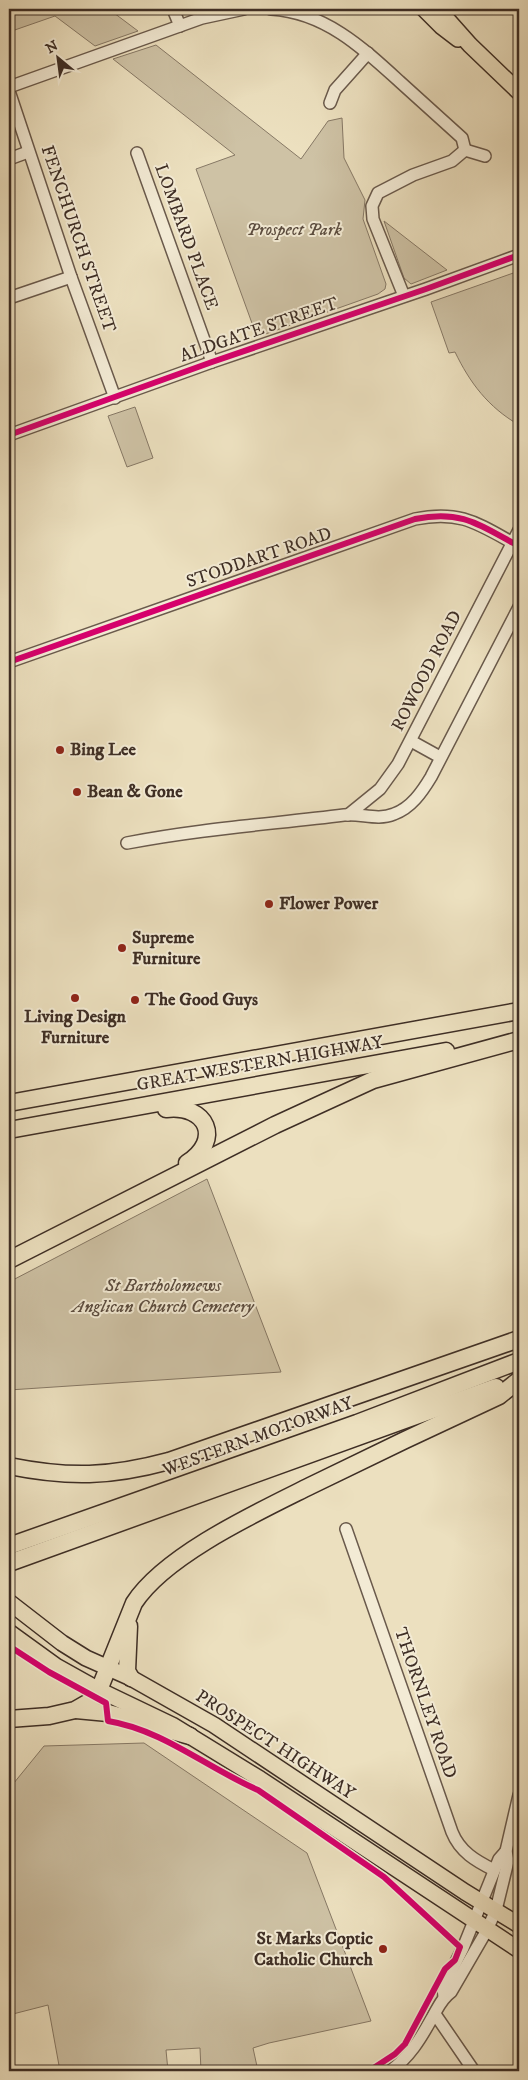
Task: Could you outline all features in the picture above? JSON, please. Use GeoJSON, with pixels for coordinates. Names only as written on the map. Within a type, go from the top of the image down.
{"type":"FeatureCollection","features":[{"type":"Feature","properties":{"kind":"highway","name":"GREAT WESTERN HIGHWAY"},"geometry":{"type":"LineString","coordinates":[[9,1103],[519,1011]]}},
{"type":"Feature","properties":{"kind":"highway","name":"GREAT WESTERN HIGHWAY"},"geometry":{"type":"LineString","coordinates":[[9,1130],[519,1039]]}},
{"type":"Feature","properties":{"kind":"highway"},"geometry":{"type":"LineString","coordinates":[[9,1260],[274,1125],[373,1080],[519,1039]]}},
{"type":"Feature","properties":{"kind":"highway"},"geometry":{"type":"LineString","coordinates":[[215,1066],[208,1073],[208,1080],[212,1084],[227,1090]]}},
{"type":"Feature","properties":{"kind":"highway"},"geometry":{"type":"LineString","coordinates":[[9,1091],[89,1080],[158,1076]]}},
{"type":"Feature","properties":{"kind":"highway"},"geometry":{"type":"LineString","coordinates":[[9,1254],[188,1163],[203,1149],[207,1141],[205,1125],[195,1113],[187,1109],[174,1108],[74,1119]]}},
{"type":"Feature","properties":{"kind":"highway"},"geometry":{"type":"LineString","coordinates":[[9,1466],[46,1473],[96,1475],[134,1470],[169,1461],[519,1339]]}},
{"type":"Feature","properties":{"kind":"highway","name":"WESTERN MOTORWAY"},"geometry":{"type":"LineString","coordinates":[[9,1546],[357,1423],[519,1361]]}},
{"type":"Feature","properties":{"kind":"highway"},"geometry":{"type":"LineString","coordinates":[[9,1719],[49,1716],[75,1710],[89,1702],[99,1690],[107,1666],[134,1603],[141,1592],[152,1581],[194,1550],[235,1525],[332,1475],[500,1396],[519,1379]]}},
{"type":"Feature","properties":{"kind":"highway","name":"WESTERN MOTORWAY"},"geometry":{"type":"LineString","coordinates":[[9,1563],[519,1379]]}},
{"type":"Feature","properties":{"kind":"highway"},"geometry":{"type":"LineString","coordinates":[[129,1616],[127,1671],[131,1678]]}},
{"type":"Feature","properties":{"kind":"highway"},"geometry":{"type":"LineString","coordinates":[[75,1710],[108,1713],[190,1736]]}},
{"type":"Feature","properties":{"kind":"main road"},"geometry":{"type":"LineString","coordinates":[[424,9],[453,36],[470,45]]}},
{"type":"Feature","properties":{"kind":"main road"},"geometry":{"type":"LineString","coordinates":[[438,9],[470,45],[519,92]]}},
{"type":"Feature","properties":{"kind":"main road","name":"PROSPECT HIGHWAY"},"geometry":{"type":"LineString","coordinates":[[9,1602],[62,1643],[86,1658],[131,1678],[254,1751],[448,1881],[519,1925]]}},
{"type":"Feature","properties":{"kind":"main road","name":"PROSPECT HIGHWAY"},"geometry":{"type":"LineString","coordinates":[[9,1632],[37,1654],[99,1690],[172,1725],[190,1736],[519,1950]]}},
{"type":"Feature","properties":{"kind":"street"},"geometry":{"type":"LineString","coordinates":[[173,9],[180,26]]}},
{"type":"Feature","properties":{"kind":"street"},"geometry":{"type":"LineString","coordinates":[[9,87],[202,18],[244,9]]}},
{"type":"Feature","properties":{"kind":"street"},"geometry":{"type":"LineString","coordinates":[[271,9],[312,17],[346,36],[368,52],[462,138],[464,150]]}},
{"type":"Feature","properties":{"kind":"street"},"geometry":{"type":"LineString","coordinates":[[330,103],[335,90],[368,52]]}},
{"type":"Feature","properties":{"kind":"street","name":"FENCHURCH STREET"},"geometry":{"type":"LineString","coordinates":[[9,91],[28,152],[115,398]]}},
{"type":"Feature","properties":{"kind":"street"},"geometry":{"type":"LineString","coordinates":[[464,150],[485,156]]}},
{"type":"Feature","properties":{"kind":"street"},"geometry":{"type":"LineString","coordinates":[[404,296],[373,219],[372,206],[378,193],[413,175],[452,161],[464,150]]}},
{"type":"Feature","properties":{"kind":"street"},"geometry":{"type":"LineString","coordinates":[[9,159],[28,152]]}},
{"type":"Feature","properties":{"kind":"street","name":"LOMBARD PLACE"},"geometry":{"type":"LineString","coordinates":[[137,153],[212,362]]}},
{"type":"Feature","properties":{"kind":"street","name":"ALDGATE STREET"},"geometry":{"type":"LineString","coordinates":[[9,436],[212,362],[519,255]]}},
{"type":"Feature","properties":{"kind":"street"},"geometry":{"type":"LineString","coordinates":[[9,298],[71,276]]}},
{"type":"Feature","properties":{"kind":"street","name":"STODDART ROAD"},"geometry":{"type":"LineString","coordinates":[[9,662],[415,519],[446,515],[460,517],[516,542]]}},
{"type":"Feature","properties":{"kind":"street","name":"ROWOOD ROAD"},"geometry":{"type":"LineString","coordinates":[[348,815],[369,800],[390,778],[516,542],[519,530]]}},
{"type":"Feature","properties":{"kind":"street"},"geometry":{"type":"LineString","coordinates":[[516,542],[519,554]]}},
{"type":"Feature","properties":{"kind":"street","name":"ROWOOD ROAD"},"geometry":{"type":"LineString","coordinates":[[128,843],[175,834],[348,815],[382,817],[401,810],[417,798],[424,789],[519,606]]}},
{"type":"Feature","properties":{"kind":"street"},"geometry":{"type":"LineString","coordinates":[[411,741],[440,757]]}},
{"type":"Feature","properties":{"kind":"street","name":"THORNLEY ROAD"},"geometry":{"type":"LineString","coordinates":[[346,1529],[452,1832],[460,1848],[467,1855],[494,1870]]}},
{"type":"Feature","properties":{"kind":"street"},"geometry":{"type":"LineString","coordinates":[[390,2071],[407,2057],[419,2042],[444,1997],[450,1992],[487,1930],[496,1910],[508,1862],[506,1851],[519,1795]]}},
{"type":"Feature","properties":{"kind":"street"},"geometry":{"type":"LineString","coordinates":[[444,1997],[443,1988],[463,1948],[499,1859],[506,1851]]}},
{"type":"Feature","properties":{"kind":"street"},"geometry":{"type":"LineString","coordinates":[[435,2014],[474,2071]]}},
{"type":"Feature","properties":{"kind":"green space"},"geometry":{"type":"Polygon","coordinates":[[[9,9],[114,9],[114,13],[138,31],[95,46],[55,16],[9,32],[9,9]]]}},
{"type":"Feature","properties":{"kind":"green space","name":"Prospect Park"},"geometry":{"type":"Polygon","coordinates":[[[156,45],[301,159],[328,121],[342,118],[344,158],[365,200],[363,219],[386,284],[385,289],[378,294],[257,337],[196,169],[235,155],[113,59],[156,45]]]}},
{"type":"Feature","properties":{"kind":"green space"},"geometry":{"type":"Polygon","coordinates":[[[384,221],[447,270],[411,284],[404,278],[384,221]]]}},
{"type":"Feature","properties":{"kind":"green space"},"geometry":{"type":"Polygon","coordinates":[[[519,271],[519,425],[489,402],[467,374],[455,352],[449,353],[431,302],[519,271]]]}},
{"type":"Feature","properties":{"kind":"green space"},"geometry":{"type":"Polygon","coordinates":[[[135,407],[153,458],[127,467],[108,416],[135,407]]]}},
{"type":"Feature","properties":{"kind":"green space","name":"St Bartholomews Anglican Church Cemetery"},"geometry":{"type":"Polygon","coordinates":[[[207,1179],[281,1372],[9,1390],[9,1282],[207,1179]]]}},
{"type":"Feature","properties":{"kind":"green space"},"geometry":{"type":"Polygon","coordinates":[[[144,1743],[307,1853],[371,2021],[253,2048],[258,2071],[201,2071],[200,2048],[166,2050],[168,2071],[60,2071],[48,2005],[9,2015],[9,1789],[44,1746],[144,1743]]]}},
{"type":"Feature","properties":{"kind":"cycle path"},"geometry":{"type":"LineString","coordinates":[[9,435],[519,255]]}},
{"type":"Feature","properties":{"kind":"cycle path"},"geometry":{"type":"LineString","coordinates":[[9,662],[415,519],[444,516],[456,517],[478,524],[513,543],[519,541]]}},
{"type":"Feature","properties":{"kind":"cycle path"},"geometry":{"type":"LineString","coordinates":[[9,1646],[49,1672],[106,1703],[108,1721],[147,1732],[258,1790],[384,1877],[460,1947],[455,1960],[445,1969],[405,2044],[395,2054],[369,2071]]}},
{"type":"Feature","properties":{"kind":"place","name":"Bing Lee"},"geometry":{"type":"Point","coordinates":[60,750]}},
{"type":"Feature","properties":{"kind":"place","name":"Bean & Gone"},"geometry":{"type":"Point","coordinates":[77,792]}},
{"type":"Feature","properties":{"kind":"place","name":"Flower Power"},"geometry":{"type":"Point","coordinates":[269,904]}},
{"type":"Feature","properties":{"kind":"place","name":"Supreme Furniture"},"geometry":{"type":"Point","coordinates":[122,948]}},
{"type":"Feature","properties":{"kind":"place","name":"Living Design Furniture"},"geometry":{"type":"Point","coordinates":[75,998]}},
{"type":"Feature","properties":{"kind":"place","name":"The Good Guys"},"geometry":{"type":"Point","coordinates":[135,1000]}},
{"type":"Feature","properties":{"kind":"place","name":"St Marks Coptic Catholic Church"},"geometry":{"type":"Point","coordinates":[383,1949]}}]}
